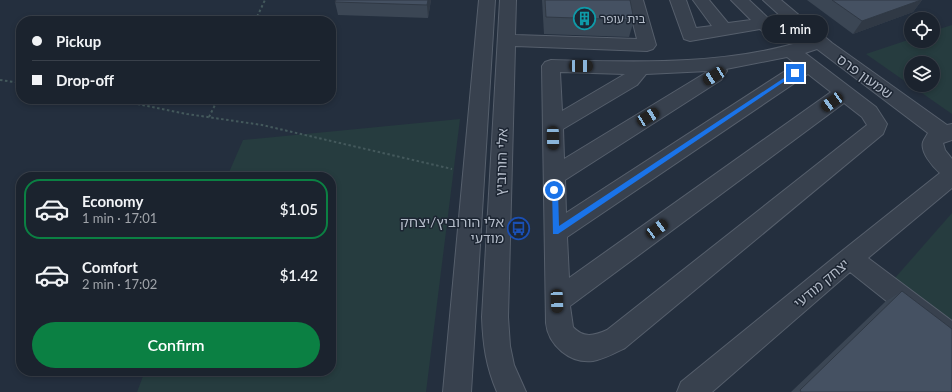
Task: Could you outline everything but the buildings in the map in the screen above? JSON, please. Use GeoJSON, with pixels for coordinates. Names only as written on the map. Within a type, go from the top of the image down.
{"type":"FeatureCollection","features":[{"type":"Feature","properties":{"kind":"street","name":"אלי הורוביץ"},"geometry":{"type":"LineString","coordinates":[[457,392],[487,0]]}},
{"type":"Feature","properties":{"kind":"street","name":"אלי הורוביץ"},"geometry":{"type":"LineString","coordinates":[[508,0],[495,316],[496,344],[500,366],[512,392]]}},
{"type":"Feature","properties":{"kind":"street"},"geometry":{"type":"LineString","coordinates":[[506,40],[647,45],[635,0]]}},
{"type":"Feature","properties":{"kind":"street"},"geometry":{"type":"LineString","coordinates":[[678,0],[690,35],[724,30],[759,19],[775,4]]}},
{"type":"Feature","properties":{"kind":"street"},"geometry":{"type":"LineString","coordinates":[[701,0],[724,30]]}},
{"type":"Feature","properties":{"kind":"street"},"geometry":{"type":"LineString","coordinates":[[739,0],[777,35]]}},
{"type":"Feature","properties":{"kind":"street","name":"שמעון פרס"},"geometry":{"type":"LineString","coordinates":[[775,4],[820,42],[948,132]]}},
{"type":"Feature","properties":{"kind":"street"},"geometry":{"type":"LineString","coordinates":[[556,232],[800,58],[820,42]]}},
{"type":"Feature","properties":{"kind":"street"},"geometry":{"type":"LineString","coordinates":[[800,58],[869,112],[875,119],[877,124],[876,129],[616,339],[606,345],[592,349],[580,348],[567,340],[560,330],[557,301],[551,66],[640,68],[685,67],[800,58]]}},
{"type":"Feature","properties":{"kind":"street"},"geometry":{"type":"LineString","coordinates":[[554,176],[714,76],[718,71],[715,64]]}},
{"type":"Feature","properties":{"kind":"street"},"geometry":{"type":"LineString","coordinates":[[553,125],[630,80],[636,75],[640,68]]}},
{"type":"Feature","properties":{"kind":"street"},"geometry":{"type":"LineString","coordinates":[[557,301],[844,93]]}},
{"type":"Feature","properties":{"kind":"street"},"geometry":{"type":"LineString","coordinates":[[948,132],[936,137],[933,141],[933,148],[936,156],[952,170]]}},
{"type":"Feature","properties":{"kind":"street","name":"יצחק מודעי"},"geometry":{"type":"LineString","coordinates":[[691,392],[850,258],[952,176]]}},
{"type":"Feature","properties":{"kind":"street"},"geometry":{"type":"LineString","coordinates":[[850,258],[952,337]]}},
{"type":"Feature","properties":{"kind":"path"},"geometry":{"type":"LineString","coordinates":[[257,16],[265,0]]}},
{"type":"Feature","properties":{"kind":"path"},"geometry":{"type":"LineString","coordinates":[[0,80],[16,82]]}},
{"type":"Feature","properties":{"kind":"path"},"geometry":{"type":"LineString","coordinates":[[140,104],[262,125],[474,174]]}},
{"type":"Feature","properties":{"kind":"path"},"geometry":{"type":"LineString","coordinates":[[209,117],[216,104]]}},
{"type":"Feature","properties":{"kind":"green space"},"geometry":{"type":"Polygon","coordinates":[[[952,25],[952,114],[920,92],[940,92],[940,56],[904,56],[904,81],[866,54],[904,41],[904,48],[940,48],[940,29],[952,25]]]}},
{"type":"Feature","properties":{"kind":"green space"},"geometry":{"type":"Polygon","coordinates":[[[460,119],[426,392],[137,392],[143,376],[336,376],[336,172],[229,172],[243,140],[460,119]]]}},
{"type":"Feature","properties":{"kind":"green space"},"geometry":{"type":"Polygon","coordinates":[[[952,213],[952,321],[895,278],[952,213]]]}},
{"type":"Feature","properties":{"kind":"place","name":"בית עופר"},"geometry":{"type":"Point","coordinates":[584,18]}},
{"type":"Feature","properties":{"kind":"place","name":"אלי הורוביץ/יצחק מודעי"},"geometry":{"type":"Point","coordinates":[519,229]}},
{"type":"Feature","properties":{"kind":"route"},"geometry":{"type":"LineString","coordinates":[[554,190],[556,232],[795,73]]}}]}
